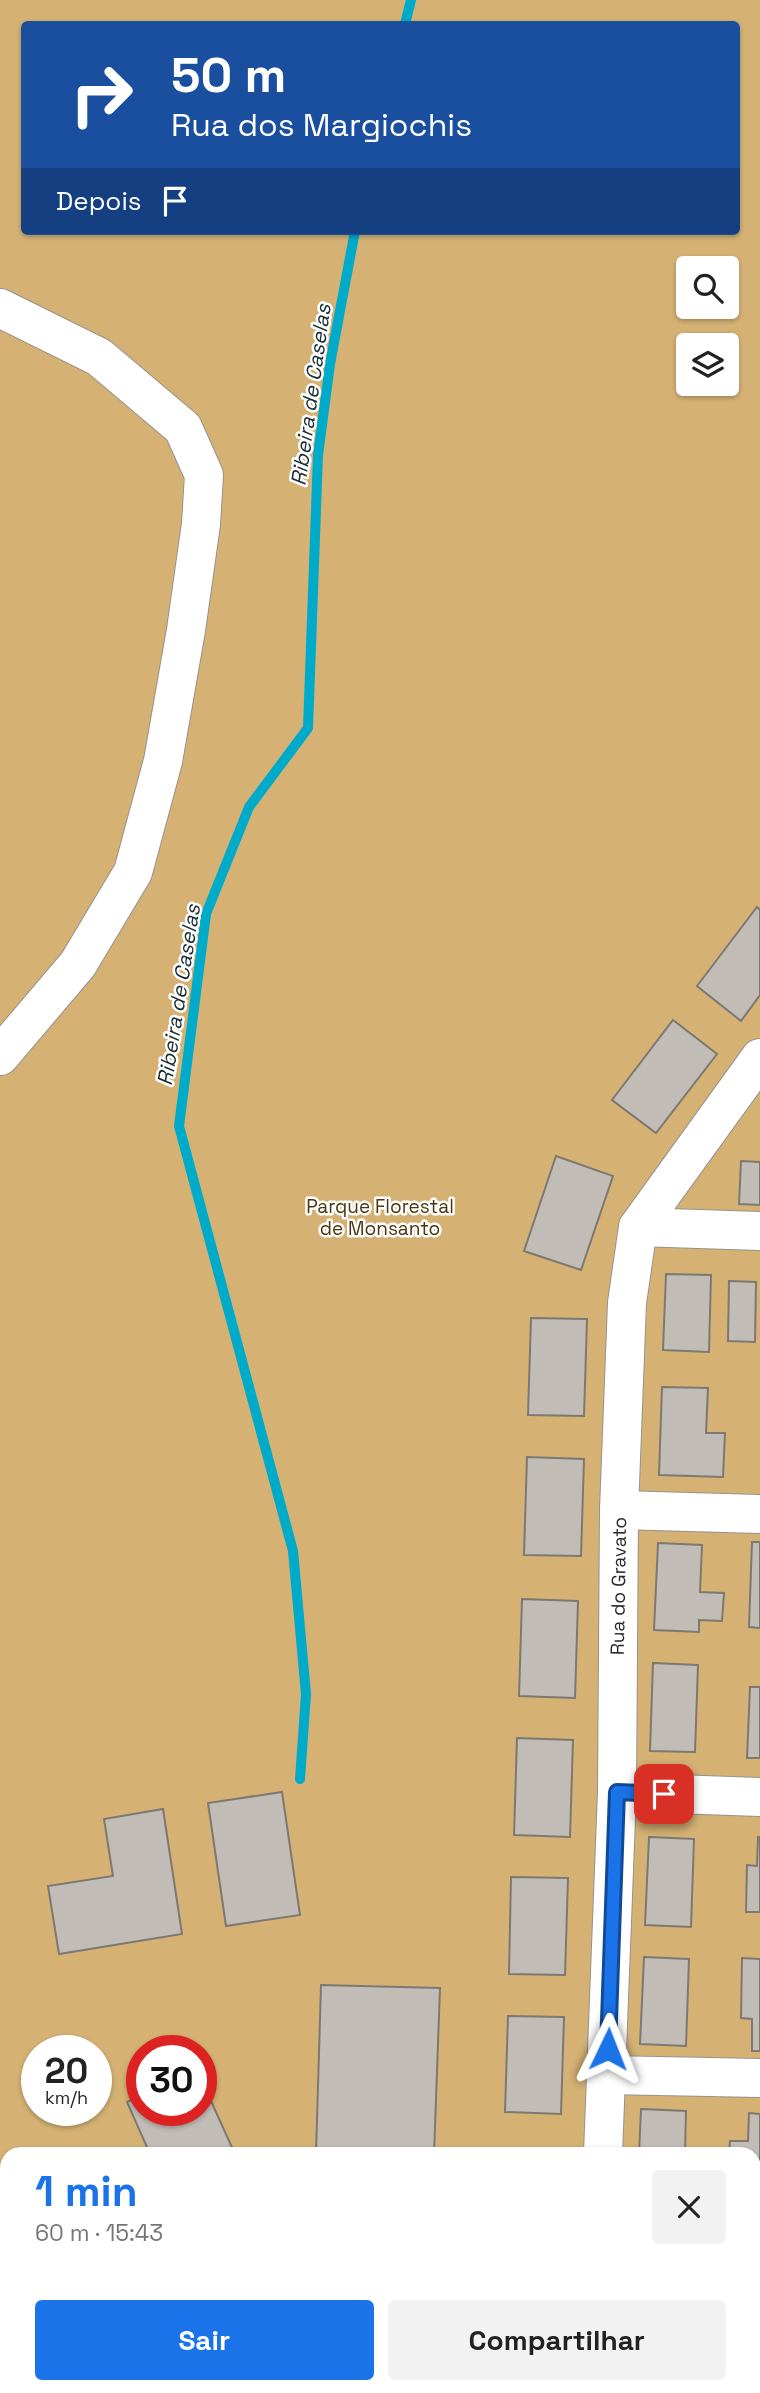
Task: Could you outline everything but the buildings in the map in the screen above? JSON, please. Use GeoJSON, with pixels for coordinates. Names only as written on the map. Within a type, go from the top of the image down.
{"type":"FeatureCollection","features":[{"type":"Feature","properties":{"kind":"street"},"geometry":{"type":"LineString","coordinates":[[0,308],[99,358],[183,428],[204,475],[201,524],[188,617],[165,748],[133,872],[78,964],[0,1056]]}},
{"type":"Feature","properties":{"kind":"street","name":"Rua do Gravato"},"geometry":{"type":"LineString","coordinates":[[603,2147],[617,1792],[619,1510],[627,1303],[638,1227],[760,1058]]}},
{"type":"Feature","properties":{"kind":"street"},"geometry":{"type":"LineString","coordinates":[[638,1227],[760,1231]]}},
{"type":"Feature","properties":{"kind":"street"},"geometry":{"type":"LineString","coordinates":[[619,1510],[760,1514]]}},
{"type":"Feature","properties":{"kind":"street"},"geometry":{"type":"LineString","coordinates":[[617,1792],[760,1797]]}},
{"type":"Feature","properties":{"kind":"street"},"geometry":{"type":"LineString","coordinates":[[607,2075],[760,2078]]}},
{"type":"Feature","properties":{"kind":"green space","name":"Parque Florestal de Monsanto"},"geometry":{"type":"Polygon","coordinates":[[[0,0],[760,0],[760,2147],[0,2147],[0,0]]]}},
{"type":"Feature","properties":{"kind":"waterway","name":"Ribeira de Caselas"},"geometry":{"type":"LineString","coordinates":[[406,21],[411,0]]}},
{"type":"Feature","properties":{"kind":"waterway","name":"Ribeira de Caselas"},"geometry":{"type":"LineString","coordinates":[[300,1779],[306,1694],[293,1551],[179,1126],[206,914],[249,807],[308,728],[318,455],[330,364],[354,235]]}},
{"type":"Feature","properties":{"kind":"route"},"geometry":{"type":"LineString","coordinates":[[608,2049],[617,1792],[664,1794]]}}]}
